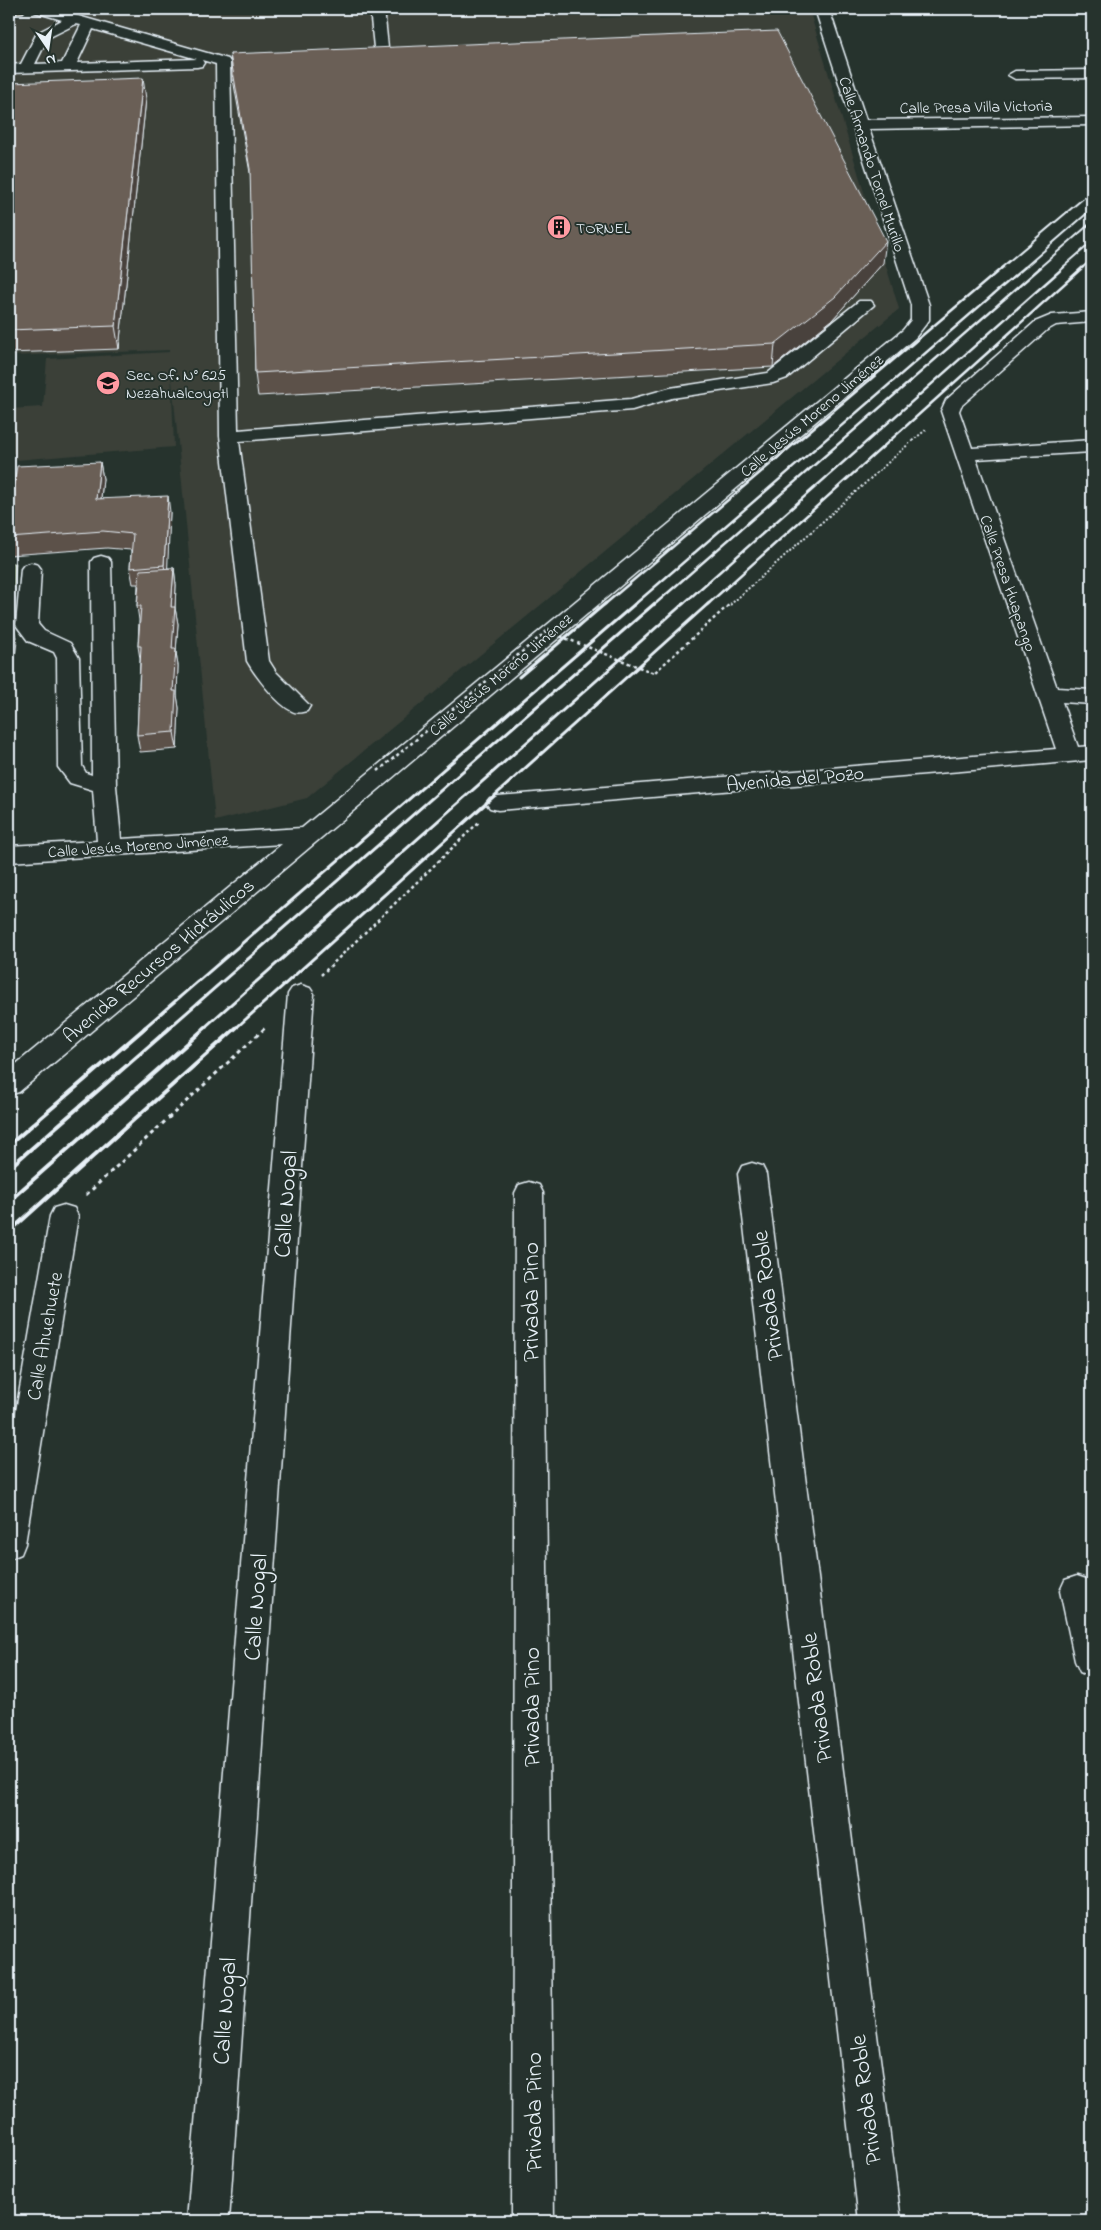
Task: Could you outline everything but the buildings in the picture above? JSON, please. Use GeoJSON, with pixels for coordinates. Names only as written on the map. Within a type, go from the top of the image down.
{"type":"FeatureCollection","features":[{"type":"Feature","properties":{"kind":"main road"},"geometry":{"type":"LineString","coordinates":[[9,10],[18,9]]}},
{"type":"Feature","properties":{"kind":"street"},"geometry":{"type":"LineString","coordinates":[[40,9],[228,62]]}},
{"type":"Feature","properties":{"kind":"street"},"geometry":{"type":"LineString","coordinates":[[377,9],[382,57]]}},
{"type":"Feature","properties":{"kind":"street","name":"Calle Armando Tornel Murillo"},"geometry":{"type":"LineString","coordinates":[[822,9],[920,305],[920,320]]}},
{"type":"Feature","properties":{"kind":"street"},"geometry":{"type":"LineString","coordinates":[[68,66],[81,21]]}},
{"type":"Feature","properties":{"kind":"street"},"geometry":{"type":"LineString","coordinates":[[26,68],[42,36],[81,21]]}},
{"type":"Feature","properties":{"kind":"street"},"geometry":{"type":"LineString","coordinates":[[9,69],[228,62]]}},
{"type":"Feature","properties":{"kind":"street"},"geometry":{"type":"LineString","coordinates":[[228,62],[229,436],[258,661],[267,676],[299,706]]}},
{"type":"Feature","properties":{"kind":"street"},"geometry":{"type":"LineString","coordinates":[[1015,75],[1092,74]]}},
{"type":"Feature","properties":{"kind":"street","name":"Calle Presa Villa Victoria"},"geometry":{"type":"LineString","coordinates":[[861,126],[1092,120]]}},
{"type":"Feature","properties":{"kind":"street"},"geometry":{"type":"LineString","coordinates":[[229,436],[632,404],[670,393],[763,380],[781,374],[865,305]]}},
{"type":"Feature","properties":{"kind":"street","name":"Calle Presa Huapango"},"geometry":{"type":"LineString","coordinates":[[1069,755],[950,411],[953,404],[1041,326],[1052,320],[1092,317]]}},
{"type":"Feature","properties":{"kind":"street","name":"Calle Jesús Moreno Jiménez"},"geometry":{"type":"LineString","coordinates":[[9,854],[307,835],[909,334],[920,320]]}},
{"type":"Feature","properties":{"kind":"street"},"geometry":{"type":"LineString","coordinates":[[964,454],[1092,446]]}},
{"type":"Feature","properties":{"kind":"street"},"geometry":{"type":"LineString","coordinates":[[101,562],[104,786],[110,847]]}},
{"type":"Feature","properties":{"kind":"street"},"geometry":{"type":"LineString","coordinates":[[31,569],[27,625],[36,636],[62,648],[68,658],[70,767],[78,778],[104,786]]}},
{"type":"Feature","properties":{"kind":"street"},"geometry":{"type":"LineString","coordinates":[[1048,694],[1092,697]]}},
{"type":"Feature","properties":{"kind":"street","name":"Avenida del Pozo"},"geometry":{"type":"LineString","coordinates":[[498,803],[1092,753]]}},
{"type":"Feature","properties":{"kind":"street","name":"Avenida Recursos Hidráulicos"},"geometry":{"type":"LineString","coordinates":[[9,1085],[307,835]]}},
{"type":"Feature","properties":{"kind":"street","name":"Calle Nogal"},"geometry":{"type":"LineString","coordinates":[[208,2221],[302,994]]}},
{"type":"Feature","properties":{"kind":"street","name":"Privada Roble"},"geometry":{"type":"LineString","coordinates":[[752,1174],[880,2221]]}},
{"type":"Feature","properties":{"kind":"street","name":"Privada Pino"},"geometry":{"type":"LineString","coordinates":[[529,1193],[534,2221]]}},
{"type":"Feature","properties":{"kind":"street","name":"Calle Ahuehuete"},"geometry":{"type":"LineString","coordinates":[[9,1544],[64,1216]]}},
{"type":"Feature","properties":{"kind":"street"},"geometry":{"type":"LineString","coordinates":[[1077,1591],[1092,1661]]}},
{"type":"Feature","properties":{"kind":"path"},"geometry":{"type":"LineString","coordinates":[[378,771],[548,631],[654,673],[912,441]]}},
{"type":"Feature","properties":{"kind":"shaded area"},"geometry":{"type":"Polygon","coordinates":[[[66,9],[599,9],[600,18],[809,9],[899,309],[307,798],[215,821],[171,370],[174,447],[16,460],[14,453],[9,453],[9,409],[43,407],[47,359],[169,352],[169,350],[9,356],[9,19],[66,9]]]}},
{"type":"Feature","properties":{"kind":"green space"},"geometry":{"type":"Polygon","coordinates":[[[9,563],[16,563],[9,635],[9,563]]]}},
{"type":"Feature","properties":{"kind":"railway"},"geometry":{"type":"LineString","coordinates":[[1001,268],[1092,191]]}},
{"type":"Feature","properties":{"kind":"railway"},"geometry":{"type":"LineString","coordinates":[[1024,268],[1092,209]]}},
{"type":"Feature","properties":{"kind":"railway"},"geometry":{"type":"LineString","coordinates":[[1039,268],[1092,222]]}},
{"type":"Feature","properties":{"kind":"railway"},"geometry":{"type":"LineString","coordinates":[[1062,268],[1092,242]]}},
{"type":"Feature","properties":{"kind":"railway"},"geometry":{"type":"LineString","coordinates":[[1082,268],[1092,259]]}},
{"type":"Feature","properties":{"kind":"railway"},"geometry":{"type":"LineString","coordinates":[[604,605],[1003,267]]}},
{"type":"Feature","properties":{"kind":"railway"},"geometry":{"type":"LineString","coordinates":[[634,605],[1025,267]]}},
{"type":"Feature","properties":{"kind":"railway"},"geometry":{"type":"LineString","coordinates":[[654,605],[1041,267]]}},
{"type":"Feature","properties":{"kind":"railway"},"geometry":{"type":"LineString","coordinates":[[682,605],[1064,267]]}},
{"type":"Feature","properties":{"kind":"railway"},"geometry":{"type":"LineString","coordinates":[[707,605],[1083,267]]}},
{"type":"Feature","properties":{"kind":"railway"},"geometry":{"type":"LineString","coordinates":[[519,677],[606,603]]}},
{"type":"Feature","properties":{"kind":"railway"},"geometry":{"type":"LineString","coordinates":[[144,1028],[636,603]]}},
{"type":"Feature","properties":{"kind":"railway"},"geometry":{"type":"LineString","coordinates":[[169,1028],[655,603]]}},
{"type":"Feature","properties":{"kind":"railway"},"geometry":{"type":"LineString","coordinates":[[204,1028],[684,603]]}},
{"type":"Feature","properties":{"kind":"railway"},"geometry":{"type":"LineString","coordinates":[[236,1028],[709,603]]}},
{"type":"Feature","properties":{"kind":"railway"},"geometry":{"type":"LineString","coordinates":[[9,1145],[146,1027]]}},
{"type":"Feature","properties":{"kind":"railway"},"geometry":{"type":"LineString","coordinates":[[9,1168],[171,1027]]}},
{"type":"Feature","properties":{"kind":"railway"},"geometry":{"type":"LineString","coordinates":[[9,1201],[206,1027]]}},
{"type":"Feature","properties":{"kind":"railway"},"geometry":{"type":"LineString","coordinates":[[9,1232],[237,1027]]}},
{"type":"Feature","properties":{"kind":"place","name":"TORNEL"},"geometry":{"type":"Point","coordinates":[559,227]}},
{"type":"Feature","properties":{"kind":"place","name":"Sec. Of. N° 625 Nezahualcoyotl"},"geometry":{"type":"Point","coordinates":[108,383]}}]}
